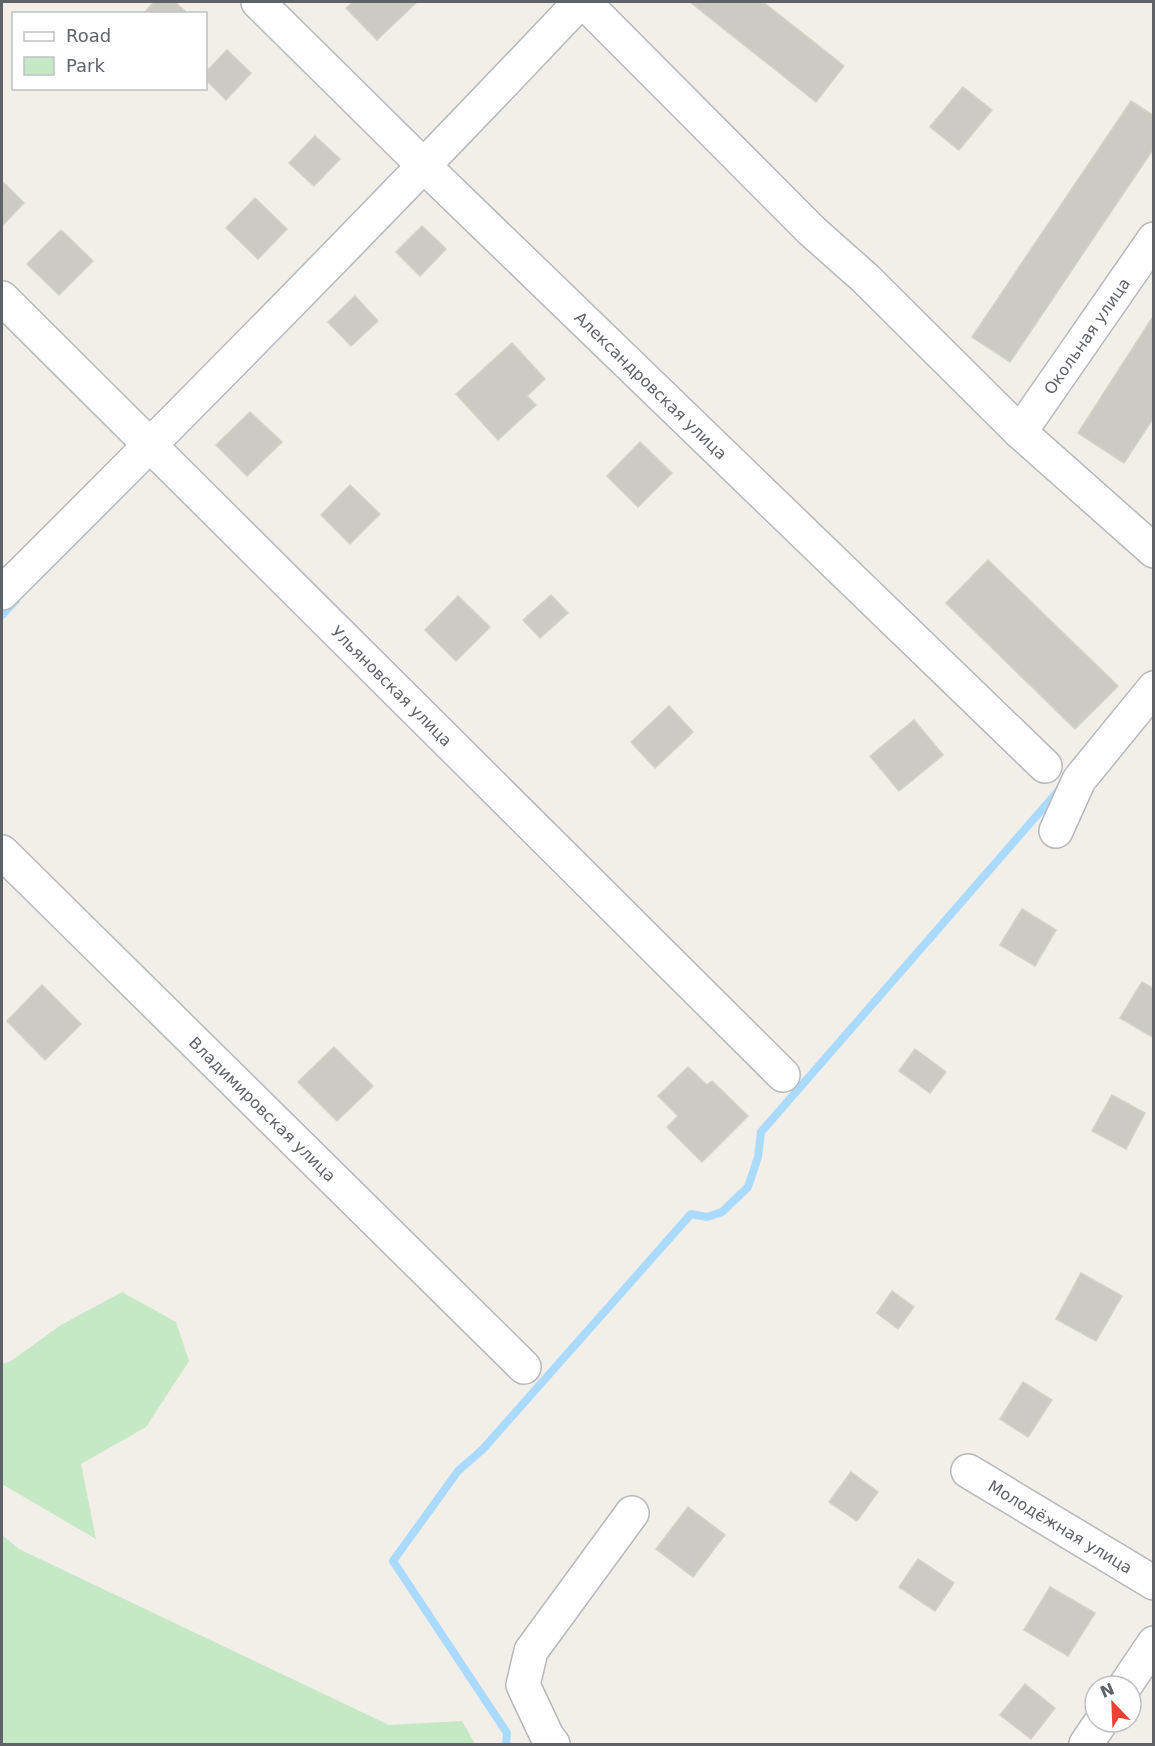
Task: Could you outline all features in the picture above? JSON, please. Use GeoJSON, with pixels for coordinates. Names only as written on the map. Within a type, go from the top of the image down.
{"type":"FeatureCollection","features":[{"type":"Feature","properties":{"kind":"street","name":"Александровская улица"},"geometry":{"type":"LineString","coordinates":[[258,2],[424,166],[1045,766]]}},
{"type":"Feature","properties":{"kind":"street"},"geometry":{"type":"LineString","coordinates":[[2,593],[151,445],[582,2],[812,231],[865,278],[1020,432],[1154,551]]}},
{"type":"Feature","properties":{"kind":"street","name":"Окольная улица"},"geometry":{"type":"LineString","coordinates":[[1020,432],[1154,240]]}},
{"type":"Feature","properties":{"kind":"street","name":"Ульяновская улица"},"geometry":{"type":"LineString","coordinates":[[2,298],[783,1075]]}},
{"type":"Feature","properties":{"kind":"street"},"geometry":{"type":"LineString","coordinates":[[1056,831],[1079,780],[1154,688]]}},
{"type":"Feature","properties":{"kind":"street","name":"Владимировская улица"},"geometry":{"type":"LineString","coordinates":[[2,852],[524,1367]]}},
{"type":"Feature","properties":{"kind":"street","name":"Молодёжная улица"},"geometry":{"type":"LineString","coordinates":[[968,1471],[1154,1584]]}},
{"type":"Feature","properties":{"kind":"street"},"geometry":{"type":"LineString","coordinates":[[553,1744],[523,1685],[531,1651],[632,1513]]}},
{"type":"Feature","properties":{"kind":"street"},"geometry":{"type":"LineString","coordinates":[[1133,1674],[1154,1643]]}},
{"type":"Feature","properties":{"kind":"green space"},"geometry":{"type":"Polygon","coordinates":[[[122,1292],[176,1322],[189,1361],[146,1427],[81,1464],[96,1539],[2,1484],[2,1364],[11,1361],[61,1325],[122,1292]]]}},
{"type":"Feature","properties":{"kind":"green space"},"geometry":{"type":"Polygon","coordinates":[[[2,1535],[19,1549],[389,1725],[462,1721],[475,1744],[2,1744],[2,1535]]]}},
{"type":"Feature","properties":{"kind":"building"},"geometry":{"type":"Polygon","coordinates":[[[154,2],[175,2],[186,12],[145,12],[154,2]]]}},
{"type":"Feature","properties":{"kind":"building"},"geometry":{"type":"Polygon","coordinates":[[[353,2],[417,2],[377,40],[346,8],[353,2]]]}},
{"type":"Feature","properties":{"kind":"building"},"geometry":{"type":"Polygon","coordinates":[[[690,2],[763,2],[844,66],[816,102],[690,2]]]}},
{"type":"Feature","properties":{"kind":"building"},"geometry":{"type":"Polygon","coordinates":[[[227,50],[251,73],[226,100],[207,81],[207,71],[227,50]]]}},
{"type":"Feature","properties":{"kind":"building"},"geometry":{"type":"Polygon","coordinates":[[[963,87],[992,110],[959,150],[930,127],[963,87]]]}},
{"type":"Feature","properties":{"kind":"building"},"geometry":{"type":"Polygon","coordinates":[[[1131,101],[1154,116],[1154,148],[1010,362],[972,337],[1131,101]]]}},
{"type":"Feature","properties":{"kind":"building"},"geometry":{"type":"Polygon","coordinates":[[[315,136],[340,159],[314,186],[289,163],[315,136]]]}},
{"type":"Feature","properties":{"kind":"building"},"geometry":{"type":"Polygon","coordinates":[[[2,181],[24,203],[2,226],[2,181]]]}},
{"type":"Feature","properties":{"kind":"building"},"geometry":{"type":"Polygon","coordinates":[[[255,198],[287,229],[258,259],[226,228],[255,198]]]}},
{"type":"Feature","properties":{"kind":"building"},"geometry":{"type":"Polygon","coordinates":[[[422,226],[446,249],[420,276],[396,252],[422,226]]]}},
{"type":"Feature","properties":{"kind":"building"},"geometry":{"type":"Polygon","coordinates":[[[61,230],[93,261],[59,295],[27,264],[61,230]]]}},
{"type":"Feature","properties":{"kind":"building"},"geometry":{"type":"Polygon","coordinates":[[[355,296],[378,321],[351,346],[328,322],[355,296]]]}},
{"type":"Feature","properties":{"kind":"building"},"geometry":{"type":"Polygon","coordinates":[[[1154,315],[1154,417],[1124,463],[1078,433],[1154,315]]]}},
{"type":"Feature","properties":{"kind":"building"},"geometry":{"type":"Polygon","coordinates":[[[512,343],[545,379],[527,396],[536,405],[498,440],[456,394],[512,343]]]}},
{"type":"Feature","properties":{"kind":"building"},"geometry":{"type":"Polygon","coordinates":[[[250,412],[282,442],[247,476],[216,445],[250,412]]]}},
{"type":"Feature","properties":{"kind":"building"},"geometry":{"type":"Polygon","coordinates":[[[640,442],[672,473],[638,507],[607,476],[640,442]]]}},
{"type":"Feature","properties":{"kind":"building"},"geometry":{"type":"Polygon","coordinates":[[[350,485],[380,514],[350,544],[321,515],[350,485]]]}},
{"type":"Feature","properties":{"kind":"building"},"geometry":{"type":"Polygon","coordinates":[[[988,560],[1118,686],[1075,729],[946,603],[988,560]]]}},
{"type":"Feature","properties":{"kind":"building"},"geometry":{"type":"Polygon","coordinates":[[[551,595],[568,613],[540,638],[523,620],[551,595]]]}},
{"type":"Feature","properties":{"kind":"building"},"geometry":{"type":"Polygon","coordinates":[[[458,596],[490,627],[456,661],[425,630],[458,596]]]}},
{"type":"Feature","properties":{"kind":"building"},"geometry":{"type":"Polygon","coordinates":[[[669,706],[693,732],[655,768],[631,742],[669,706]]]}},
{"type":"Feature","properties":{"kind":"building"},"geometry":{"type":"Polygon","coordinates":[[[914,720],[943,755],[899,791],[870,756],[914,720]]]}},
{"type":"Feature","properties":{"kind":"building"},"geometry":{"type":"Polygon","coordinates":[[[1022,909],[1056,930],[1035,966],[1000,945],[1022,909]]]}},
{"type":"Feature","properties":{"kind":"building"},"geometry":{"type":"Polygon","coordinates":[[[1142,982],[1154,989],[1154,1038],[1120,1018],[1142,982]]]}},
{"type":"Feature","properties":{"kind":"building"},"geometry":{"type":"Polygon","coordinates":[[[42,985],[81,1024],[45,1060],[7,1021],[42,985]]]}},
{"type":"Feature","properties":{"kind":"building"},"geometry":{"type":"Polygon","coordinates":[[[334,1047],[373,1086],[337,1121],[298,1082],[334,1047]]]}},
{"type":"Feature","properties":{"kind":"building"},"geometry":{"type":"Polygon","coordinates":[[[915,1049],[946,1072],[930,1093],[899,1071],[915,1049]]]}},
{"type":"Feature","properties":{"kind":"building"},"geometry":{"type":"Polygon","coordinates":[[[688,1067],[707,1085],[712,1081],[748,1116],[702,1162],[667,1127],[678,1116],[658,1096],[688,1067]]]}},
{"type":"Feature","properties":{"kind":"building"},"geometry":{"type":"Polygon","coordinates":[[[1112,1095],[1145,1113],[1126,1149],[1092,1131],[1112,1095]]]}},
{"type":"Feature","properties":{"kind":"building"},"geometry":{"type":"Polygon","coordinates":[[[1081,1273],[1122,1296],[1096,1341],[1056,1319],[1081,1273]]]}},
{"type":"Feature","properties":{"kind":"building"},"geometry":{"type":"Polygon","coordinates":[[[892,1291],[914,1307],[898,1329],[877,1313],[892,1291]]]}},
{"type":"Feature","properties":{"kind":"building"},"geometry":{"type":"Polygon","coordinates":[[[1023,1382],[1052,1400],[1028,1437],[1000,1419],[1023,1382]]]}},
{"type":"Feature","properties":{"kind":"building"},"geometry":{"type":"Polygon","coordinates":[[[851,1472],[878,1492],[857,1521],[829,1502],[851,1472]]]}},
{"type":"Feature","properties":{"kind":"building"},"geometry":{"type":"Polygon","coordinates":[[[688,1507],[725,1535],[693,1577],[656,1549],[688,1507]]]}},
{"type":"Feature","properties":{"kind":"building"},"geometry":{"type":"Polygon","coordinates":[[[918,1559],[954,1583],[935,1611],[899,1587],[918,1559]]]}},
{"type":"Feature","properties":{"kind":"building"},"geometry":{"type":"Polygon","coordinates":[[[1050,1587],[1095,1613],[1068,1656],[1024,1630],[1050,1587]]]}},
{"type":"Feature","properties":{"kind":"building"},"geometry":{"type":"Polygon","coordinates":[[[1025,1684],[1055,1708],[1031,1739],[1000,1715],[1025,1684]]]}},
{"type":"Feature","properties":{"kind":"waterway"},"geometry":{"type":"LineString","coordinates":[[2,615],[16,600]]}},
{"type":"Feature","properties":{"kind":"waterway"},"geometry":{"type":"LineString","coordinates":[[506,1744],[507,1733],[393,1561],[458,1471],[483,1449],[691,1214],[707,1217],[722,1212],[748,1187],[758,1157],[761,1132],[1060,789]]}}]}
